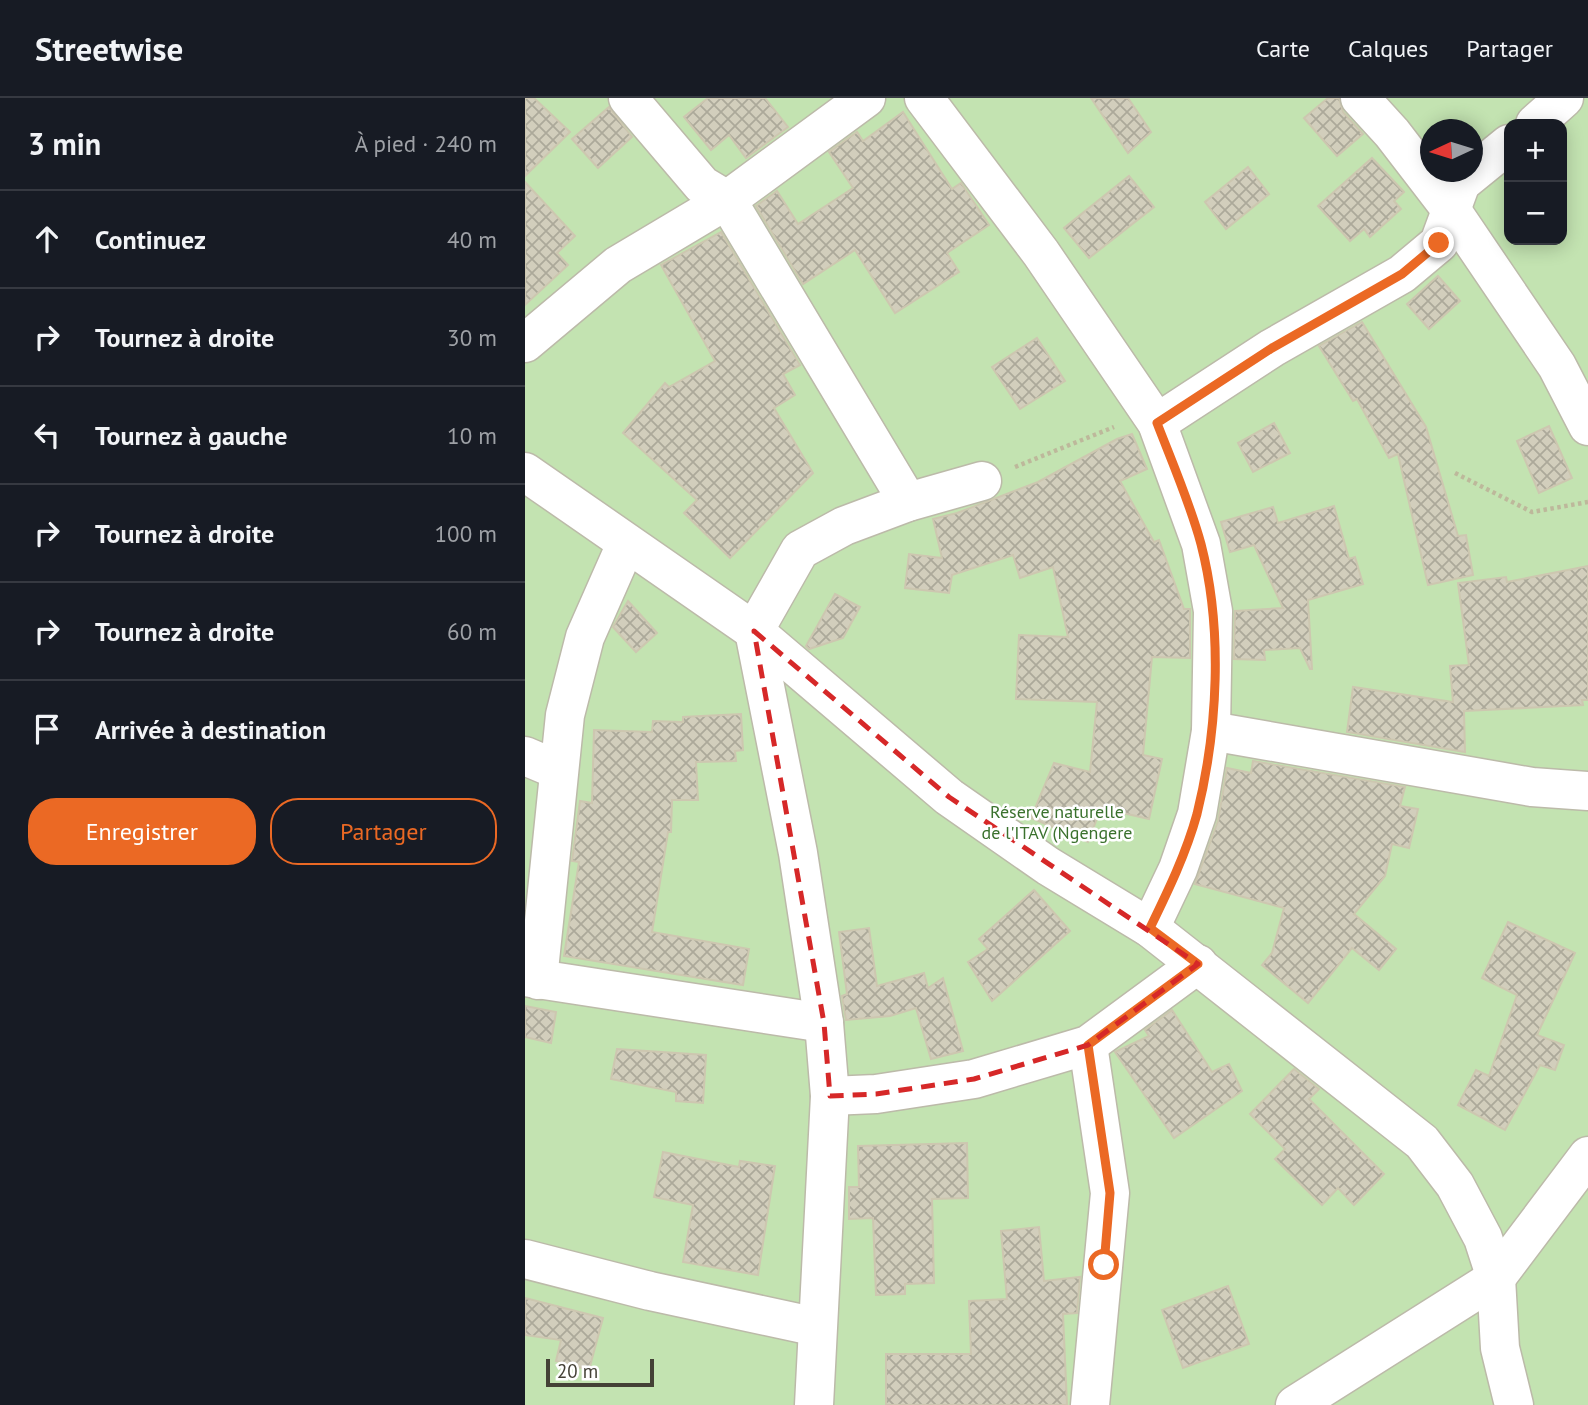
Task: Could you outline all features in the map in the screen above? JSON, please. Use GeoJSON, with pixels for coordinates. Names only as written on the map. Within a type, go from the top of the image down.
{"type":"FeatureCollection","features":[{"type":"Feature","properties":{"kind":"street"},"geometry":{"type":"LineString","coordinates":[[628,98],[702,185],[727,200],[908,502]]}},
{"type":"Feature","properties":{"kind":"street"},"geometry":{"type":"LineString","coordinates":[[525,343],[618,265],[727,200],[866,98]]}},
{"type":"Feature","properties":{"kind":"street"},"geometry":{"type":"LineString","coordinates":[[924,98],[1041,253],[1157,423],[1201,544],[1213,611],[1211,731],[1197,814],[1178,869],[1150,928]]}},
{"type":"Feature","properties":{"kind":"street"},"geometry":{"type":"LineString","coordinates":[[1360,98],[1392,133],[1452,211],[1556,366],[1588,426]]}},
{"type":"Feature","properties":{"kind":"street"},"geometry":{"type":"LineString","coordinates":[[1541,119],[1564,98]]}},
{"type":"Feature","properties":{"kind":"street"},"geometry":{"type":"LineString","coordinates":[[1157,423],[1272,348],[1402,274],[1439,243],[1461,183],[1504,148]]}},
{"type":"Feature","properties":{"kind":"street"},"geometry":{"type":"LineString","coordinates":[[525,472],[754,631],[949,797],[1048,866],[1150,928],[1422,1142],[1455,1185],[1483,1238],[1496,1278],[1500,1348],[1514,1405]]}},
{"type":"Feature","properties":{"kind":"street"},"geometry":{"type":"LineString","coordinates":[[814,1405],[829,1096],[824,1023],[798,853],[754,631],[800,550],[844,526],[908,502],[982,481]]}},
{"type":"Feature","properties":{"kind":"street"},"geometry":{"type":"LineString","coordinates":[[626,544],[585,637],[565,715],[542,763],[531,979],[824,1023]]}},
{"type":"Feature","properties":{"kind":"street"},"geometry":{"type":"LineString","coordinates":[[1211,731],[1532,787],[1588,791]]}},
{"type":"Feature","properties":{"kind":"street"},"geometry":{"type":"LineString","coordinates":[[829,1096],[876,1094],[974,1079],[1088,1045],[1198,964]]}},
{"type":"Feature","properties":{"kind":"street"},"geometry":{"type":"LineString","coordinates":[[1088,1045],[1110,1193],[1090,1405]]}},
{"type":"Feature","properties":{"kind":"street"},"geometry":{"type":"LineString","coordinates":[[1295,1405],[1496,1278],[1588,1156]]}},
{"type":"Feature","properties":{"kind":"street"},"geometry":{"type":"LineString","coordinates":[[525,1259],[650,1291],[817,1327]]}},
{"type":"Feature","properties":{"kind":"path"},"geometry":{"type":"LineString","coordinates":[[982,481],[1113,427],[1157,423]]}},
{"type":"Feature","properties":{"kind":"path"},"geometry":{"type":"LineString","coordinates":[[1455,473],[1532,512],[1588,502]]}},
{"type":"Feature","properties":{"kind":"highlighted area"},"geometry":{"type":"Polygon","coordinates":[[[754,631],[949,797],[1198,964],[1088,1045],[974,1079],[876,1094],[830,1096],[824,1023],[754,631]]]}},
{"type":"Feature","properties":{"kind":"green space","name":"Réserve naturelle de l'ITAV (Ngengere"},"geometry":{"type":"Polygon","coordinates":[[[525,98],[1588,98],[1588,1405],[525,1405],[525,98]]]}},
{"type":"Feature","properties":{"kind":"building"},"geometry":{"type":"Polygon","coordinates":[[[525,98],[534,98],[570,132],[525,176],[525,98]]]}},
{"type":"Feature","properties":{"kind":"building"},"geometry":{"type":"Polygon","coordinates":[[[708,98],[765,98],[788,127],[746,158],[729,135],[711,150],[684,117],[708,98]]]}},
{"type":"Feature","properties":{"kind":"building"},"geometry":{"type":"Polygon","coordinates":[[[1091,98],[1128,98],[1151,132],[1128,153],[1091,98]]]}},
{"type":"Feature","properties":{"kind":"building"},"geometry":{"type":"Polygon","coordinates":[[[1328,98],[1339,98],[1343,112],[1363,134],[1337,156],[1304,118],[1328,98]]]}},
{"type":"Feature","properties":{"kind":"building"},"geometry":{"type":"Polygon","coordinates":[[[609,107],[632,137],[598,168],[572,139],[609,107]]]}},
{"type":"Feature","properties":{"kind":"building"},"geometry":{"type":"Polygon","coordinates":[[[903,112],[952,189],[961,183],[989,225],[947,253],[959,272],[895,313],[855,250],[803,284],[756,206],[777,191],[798,224],[853,188],[829,152],[857,132],[863,141],[903,112]]]}},
{"type":"Feature","properties":{"kind":"building"},"geometry":{"type":"Polygon","coordinates":[[[1372,158],[1404,192],[1394,201],[1401,209],[1370,237],[1364,229],[1350,241],[1318,206],[1372,158]]]}},
{"type":"Feature","properties":{"kind":"building"},"geometry":{"type":"Polygon","coordinates":[[[1248,167],[1269,194],[1226,229],[1205,202],[1248,167]]]}},
{"type":"Feature","properties":{"kind":"building"},"geometry":{"type":"Polygon","coordinates":[[[1129,176],[1154,207],[1089,258],[1064,228],[1129,176]]]}},
{"type":"Feature","properties":{"kind":"building"},"geometry":{"type":"Polygon","coordinates":[[[525,182],[575,236],[557,253],[568,265],[525,305],[525,182]]]}},
{"type":"Feature","properties":{"kind":"building"},"geometry":{"type":"Polygon","coordinates":[[[721,232],[800,365],[783,374],[795,395],[774,408],[813,473],[730,558],[684,513],[697,500],[623,433],[665,383],[669,387],[715,361],[661,265],[721,232]]]}},
{"type":"Feature","properties":{"kind":"building"},"geometry":{"type":"Polygon","coordinates":[[[1438,276],[1460,301],[1429,329],[1407,304],[1438,276]]]}},
{"type":"Feature","properties":{"kind":"building"},"geometry":{"type":"Polygon","coordinates":[[[1362,322],[1426,427],[1458,536],[1466,535],[1473,575],[1428,585],[1398,454],[1389,458],[1357,399],[1353,401],[1319,346],[1362,322]]]}},
{"type":"Feature","properties":{"kind":"building"},"geometry":{"type":"Polygon","coordinates":[[[1037,338],[1065,381],[1020,409],[992,367],[1037,338]]]}},
{"type":"Feature","properties":{"kind":"building"},"geometry":{"type":"Polygon","coordinates":[[[1274,423],[1290,453],[1253,472],[1238,443],[1274,423]]]}},
{"type":"Feature","properties":{"kind":"building"},"geometry":{"type":"Polygon","coordinates":[[[1549,426],[1572,478],[1539,493],[1517,441],[1549,426]]]}},
{"type":"Feature","properties":{"kind":"building"},"geometry":{"type":"Polygon","coordinates":[[[1132,434],[1147,469],[1120,481],[1154,542],[1159,540],[1184,609],[1190,609],[1190,658],[1152,657],[1143,755],[1162,759],[1149,819],[1101,808],[1088,842],[1031,818],[1054,763],[1090,772],[1097,702],[1016,699],[1019,635],[1068,637],[1053,567],[1020,578],[1013,555],[952,575],[949,593],[905,588],[909,554],[942,558],[933,519],[957,513],[1038,482],[1117,439],[1132,434]]]}},
{"type":"Feature","properties":{"kind":"building"},"geometry":{"type":"Polygon","coordinates":[[[1334,506],[1349,559],[1355,557],[1363,584],[1308,600],[1312,669],[1300,648],[1264,650],[1265,660],[1234,659],[1235,611],[1283,608],[1254,545],[1230,552],[1221,522],[1273,507],[1278,523],[1334,506]]]}},
{"type":"Feature","properties":{"kind":"building"},"geometry":{"type":"Polygon","coordinates":[[[1588,566],[1588,700],[1582,700],[1583,705],[1464,711],[1465,752],[1347,732],[1353,687],[1453,702],[1450,666],[1469,665],[1458,583],[1506,577],[1507,582],[1588,566]]]}},
{"type":"Feature","properties":{"kind":"building"},"geometry":{"type":"Polygon","coordinates":[[[835,594],[860,607],[843,638],[809,649],[806,646],[835,594]]]}},
{"type":"Feature","properties":{"kind":"building"},"geometry":{"type":"Polygon","coordinates":[[[628,601],[657,633],[636,652],[613,627],[628,601]]]}},
{"type":"Feature","properties":{"kind":"building"},"geometry":{"type":"Polygon","coordinates":[[[741,714],[743,750],[735,751],[736,761],[696,762],[698,800],[672,800],[671,832],[668,832],[652,932],[749,949],[743,985],[564,956],[579,862],[572,861],[580,801],[592,803],[594,730],[652,732],[653,721],[683,722],[683,717],[741,714]]]}},
{"type":"Feature","properties":{"kind":"building"},"geometry":{"type":"Polygon","coordinates":[[[1253,761],[1405,787],[1400,806],[1418,809],[1409,848],[1392,844],[1385,876],[1354,914],[1396,949],[1379,970],[1352,948],[1308,1003],[1262,965],[1272,953],[1284,908],[1195,884],[1218,821],[1227,768],[1251,773],[1253,761]]]}},
{"type":"Feature","properties":{"kind":"building"},"geometry":{"type":"Polygon","coordinates":[[[1034,890],[1070,931],[992,1001],[968,962],[988,949],[979,939],[1034,890]]]}},
{"type":"Feature","properties":{"kind":"building"},"geometry":{"type":"Polygon","coordinates":[[[1508,922],[1575,953],[1537,1035],[1564,1045],[1555,1070],[1540,1065],[1505,1130],[1458,1105],[1476,1070],[1489,1076],[1517,995],[1482,978],[1508,922]]]}},
{"type":"Feature","properties":{"kind":"building"},"geometry":{"type":"Polygon","coordinates":[[[869,928],[877,986],[924,973],[928,988],[943,978],[963,1051],[931,1059],[916,1008],[890,1016],[846,1020],[842,996],[847,994],[839,932],[869,928]]]}},
{"type":"Feature","properties":{"kind":"building"},"geometry":{"type":"Polygon","coordinates":[[[525,1006],[556,1012],[551,1043],[525,1037],[525,1006]]]}},
{"type":"Feature","properties":{"kind":"building"},"geometry":{"type":"Polygon","coordinates":[[[1172,1010],[1212,1072],[1229,1064],[1242,1091],[1174,1138],[1115,1052],[1149,1036],[1145,1030],[1172,1010]]]}},
{"type":"Feature","properties":{"kind":"building"},"geometry":{"type":"Polygon","coordinates":[[[617,1049],[706,1055],[703,1103],[676,1101],[676,1092],[611,1079],[617,1049]]]}},
{"type":"Feature","properties":{"kind":"building"},"geometry":{"type":"Polygon","coordinates":[[[1294,1069],[1319,1089],[1309,1099],[1384,1174],[1354,1205],[1338,1188],[1322,1205],[1275,1159],[1285,1149],[1250,1114],[1294,1069]]]}},
{"type":"Feature","properties":{"kind":"building"},"geometry":{"type":"Polygon","coordinates":[[[967,1143],[968,1198],[932,1199],[934,1283],[905,1284],[905,1294],[876,1295],[873,1218],[849,1219],[849,1187],[859,1187],[858,1146],[967,1143]]]}},
{"type":"Feature","properties":{"kind":"building"},"geometry":{"type":"Polygon","coordinates":[[[663,1152],[739,1167],[740,1161],[775,1166],[758,1275],[683,1262],[693,1205],[654,1197],[663,1152]]]}},
{"type":"Feature","properties":{"kind":"building"},"geometry":{"type":"Polygon","coordinates":[[[1039,1227],[1044,1281],[1080,1277],[1077,1313],[1063,1314],[1067,1405],[886,1405],[886,1354],[971,1354],[969,1301],[1007,1299],[1001,1231],[1039,1227]]]}},
{"type":"Feature","properties":{"kind":"building"},"geometry":{"type":"Polygon","coordinates":[[[1228,1286],[1249,1344],[1183,1368],[1162,1310],[1228,1286]]]}},
{"type":"Feature","properties":{"kind":"building"},"geometry":{"type":"Polygon","coordinates":[[[525,1298],[603,1318],[589,1370],[556,1361],[561,1340],[525,1335],[525,1298]]]}},
{"type":"Feature","properties":{"kind":"route"},"geometry":{"type":"LineString","coordinates":[[1104,1265],[1110,1193],[1104,1138],[1088,1045],[1198,964],[1150,928],[1178,869],[1197,814],[1211,731],[1213,683],[1213,611],[1201,544],[1157,423],[1272,348],[1402,274],[1439,243]]}}]}
